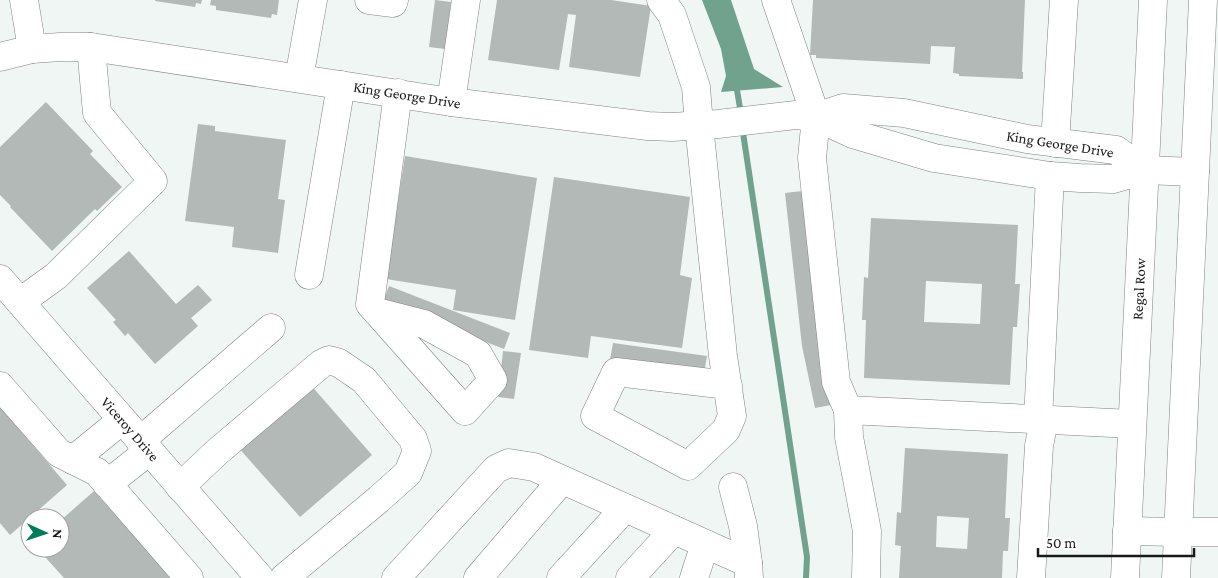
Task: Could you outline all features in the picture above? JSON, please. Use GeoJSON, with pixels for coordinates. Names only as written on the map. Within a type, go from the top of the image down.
{"type":"FeatureCollection","features":[{"type":"Feature","properties":{"kind":"street"},"geometry":{"type":"LineString","coordinates":[[24,0],[32,49]]}},
{"type":"Feature","properties":{"kind":"street"},"geometry":{"type":"LineString","coordinates":[[298,78],[313,0]]}},
{"type":"Feature","properties":{"kind":"street"},"geometry":{"type":"LineString","coordinates":[[369,0],[393,3],[394,0]]}},
{"type":"Feature","properties":{"kind":"street"},"geometry":{"type":"LineString","coordinates":[[451,102],[466,0]]}},
{"type":"Feature","properties":{"kind":"street"},"geometry":{"type":"LineString","coordinates":[[661,0],[672,15],[708,124],[724,356],[728,385],[732,416],[726,430],[688,466],[595,416],[616,372],[728,385]]}},
{"type":"Feature","properties":{"kind":"street"},"geometry":{"type":"LineString","coordinates":[[776,0],[806,116],[836,382],[848,410],[849,437],[867,531],[866,578]]}},
{"type":"Feature","properties":{"kind":"street"},"geometry":{"type":"LineString","coordinates":[[1055,143],[1064,0]]}},
{"type":"Feature","properties":{"kind":"street","name":"Regal Row"},"geometry":{"type":"LineString","coordinates":[[1125,578],[1153,0]]}},
{"type":"Feature","properties":{"kind":"street"},"geometry":{"type":"LineString","coordinates":[[1176,578],[1203,0]]}},
{"type":"Feature","properties":{"kind":"street"},"geometry":{"type":"LineString","coordinates":[[20,302],[56,276],[153,181],[97,113],[91,47]]}},
{"type":"Feature","properties":{"kind":"street","name":"King George Drive"},"geometry":{"type":"LineString","coordinates":[[0,57],[32,49],[91,47],[451,102],[648,126],[672,127],[806,116],[843,108],[904,113],[1027,139],[1116,150],[1144,170]]}},
{"type":"Feature","properties":{"kind":"street"},"geometry":{"type":"LineString","coordinates":[[309,275],[341,85]]}},
{"type":"Feature","properties":{"kind":"street"},"geometry":{"type":"LineString","coordinates":[[377,312],[370,304],[398,93]]}},
{"type":"Feature","properties":{"kind":"street","name":"King George Drive"},"geometry":{"type":"LineString","coordinates":[[806,116],[853,134],[934,158],[1050,176],[1113,179],[1144,170]]}},
{"type":"Feature","properties":{"kind":"street"},"geometry":{"type":"LineString","coordinates":[[1144,170],[1195,172]]}},
{"type":"Feature","properties":{"kind":"street"},"geometry":{"type":"LineString","coordinates":[[1031,578],[1040,446],[1050,176]]}},
{"type":"Feature","properties":{"kind":"street","name":"Viceroy Drive"},"geometry":{"type":"LineString","coordinates":[[0,279],[180,487],[252,575]]}},
{"type":"Feature","properties":{"kind":"street"},"geometry":{"type":"LineString","coordinates":[[107,484],[271,328]]}},
{"type":"Feature","properties":{"kind":"street"},"geometry":{"type":"LineString","coordinates":[[180,487],[217,452],[321,364],[330,360],[339,363],[364,380],[413,439],[416,451],[413,461],[408,473],[284,578]]}},
{"type":"Feature","properties":{"kind":"street"},"geometry":{"type":"LineString","coordinates":[[0,386],[59,453],[97,472],[189,578]]}},
{"type":"Feature","properties":{"kind":"street"},"geometry":{"type":"LineString","coordinates":[[848,410],[1132,424]]}},
{"type":"Feature","properties":{"kind":"street"},"geometry":{"type":"LineString","coordinates":[[73,460],[122,420]]}},
{"type":"Feature","properties":{"kind":"street"},"geometry":{"type":"LineString","coordinates":[[396,578],[496,469],[509,463],[534,467],[626,508],[705,544],[748,571]]}},
{"type":"Feature","properties":{"kind":"street"},"geometry":{"type":"LineString","coordinates":[[478,578],[562,480]]}},
{"type":"Feature","properties":{"kind":"street"},"geometry":{"type":"LineString","coordinates":[[733,488],[743,526],[748,571]]}},
{"type":"Feature","properties":{"kind":"street"},"geometry":{"type":"LineString","coordinates":[[561,578],[626,508]]}},
{"type":"Feature","properties":{"kind":"street"},"geometry":{"type":"LineString","coordinates":[[630,578],[674,530]]}},
{"type":"Feature","properties":{"kind":"street"},"geometry":{"type":"LineString","coordinates":[[1127,531],[1218,532]]}},
{"type":"Feature","properties":{"kind":"street"},"geometry":{"type":"LineString","coordinates":[[694,578],[705,544]]}},
{"type":"Feature","properties":{"kind":"shaded area"},"geometry":{"type":"Polygon","coordinates":[[[702,0],[731,0],[754,69],[783,87],[721,92],[726,76],[721,49],[702,0]]]}},
{"type":"Feature","properties":{"kind":"building"},"geometry":{"type":"Polygon","coordinates":[[[155,0],[202,0],[201,4],[196,3],[195,7],[155,0]]]}},
{"type":"Feature","properties":{"kind":"building"},"geometry":{"type":"Polygon","coordinates":[[[211,0],[279,0],[277,15],[272,14],[271,18],[216,10],[216,6],[210,5],[211,0]]]}},
{"type":"Feature","properties":{"kind":"building"},"geometry":{"type":"Polygon","coordinates":[[[435,0],[451,2],[445,49],[429,47],[435,0]]]}},
{"type":"Feature","properties":{"kind":"building"},"geometry":{"type":"Polygon","coordinates":[[[497,0],[611,0],[651,6],[640,77],[569,67],[576,15],[568,14],[559,70],[488,60],[497,0]]]}},
{"type":"Feature","properties":{"kind":"building"},"geometry":{"type":"Polygon","coordinates":[[[813,0],[1025,0],[1023,79],[959,76],[959,74],[953,73],[955,47],[931,46],[930,64],[816,58],[816,55],[810,55],[813,0]]]}},
{"type":"Feature","properties":{"kind":"building"},"geometry":{"type":"Polygon","coordinates":[[[46,102],[93,151],[90,154],[122,187],[97,211],[95,209],[52,251],[0,195],[0,147],[46,102]]]}},
{"type":"Feature","properties":{"kind":"building"},"geometry":{"type":"Polygon","coordinates":[[[198,124],[215,126],[215,131],[286,140],[278,199],[285,200],[278,253],[232,247],[234,227],[185,221],[198,124]]]}},
{"type":"Feature","properties":{"kind":"building"},"geometry":{"type":"Polygon","coordinates":[[[405,156],[537,178],[515,320],[453,310],[456,290],[386,279],[405,156]]]}},
{"type":"Feature","properties":{"kind":"building"},"geometry":{"type":"Polygon","coordinates":[[[554,177],[690,197],[680,275],[692,278],[682,348],[591,336],[588,358],[529,350],[554,177]]]}},
{"type":"Feature","properties":{"kind":"building"},"geometry":{"type":"Polygon","coordinates":[[[802,191],[831,405],[815,408],[802,346],[785,193],[802,191]]]}},
{"type":"Feature","properties":{"kind":"building"},"geometry":{"type":"Polygon","coordinates":[[[871,218],[1018,225],[1015,284],[1020,284],[1017,327],[1013,327],[1010,385],[864,378],[866,320],[862,320],[864,277],[868,278],[871,218]],[[926,281],[924,322],[980,324],[982,284],[926,281]]]}},
{"type":"Feature","properties":{"kind":"building"},"geometry":{"type":"Polygon","coordinates":[[[129,251],[176,304],[198,285],[212,300],[191,318],[198,326],[155,364],[128,333],[125,336],[113,322],[116,320],[87,288],[129,251]]]}},
{"type":"Feature","properties":{"kind":"building"},"geometry":{"type":"Polygon","coordinates":[[[389,286],[510,333],[504,349],[383,302],[389,286]]]}},
{"type":"Feature","properties":{"kind":"building"},"geometry":{"type":"Polygon","coordinates":[[[613,343],[707,356],[704,373],[610,360],[613,343]]]}},
{"type":"Feature","properties":{"kind":"building"},"geometry":{"type":"Polygon","coordinates":[[[503,351],[521,353],[514,399],[498,397],[503,351]]]}},
{"type":"Feature","properties":{"kind":"building"},"geometry":{"type":"Polygon","coordinates":[[[309,383],[372,455],[300,517],[237,446],[309,383]]]}},
{"type":"Feature","properties":{"kind":"building"},"geometry":{"type":"Polygon","coordinates":[[[0,407],[67,485],[41,508],[20,508],[20,526],[10,535],[0,523],[0,407]]]}},
{"type":"Feature","properties":{"kind":"building"},"geometry":{"type":"Polygon","coordinates":[[[905,448],[1008,454],[1005,518],[1010,518],[1008,551],[1003,551],[1002,578],[899,578],[901,546],[895,545],[897,512],[901,513],[905,448]],[[937,516],[936,547],[967,549],[969,518],[937,516]]]}},
{"type":"Feature","properties":{"kind":"building"},"geometry":{"type":"Polygon","coordinates":[[[94,491],[171,578],[64,578],[46,558],[70,558],[70,512],[94,491]]]}},
{"type":"Feature","properties":{"kind":"waterway"},"geometry":{"type":"LineString","coordinates":[[736,84],[741,114]]}},
{"type":"Feature","properties":{"kind":"waterway"},"geometry":{"type":"LineString","coordinates":[[742,126],[807,557],[806,578]]}}]}
